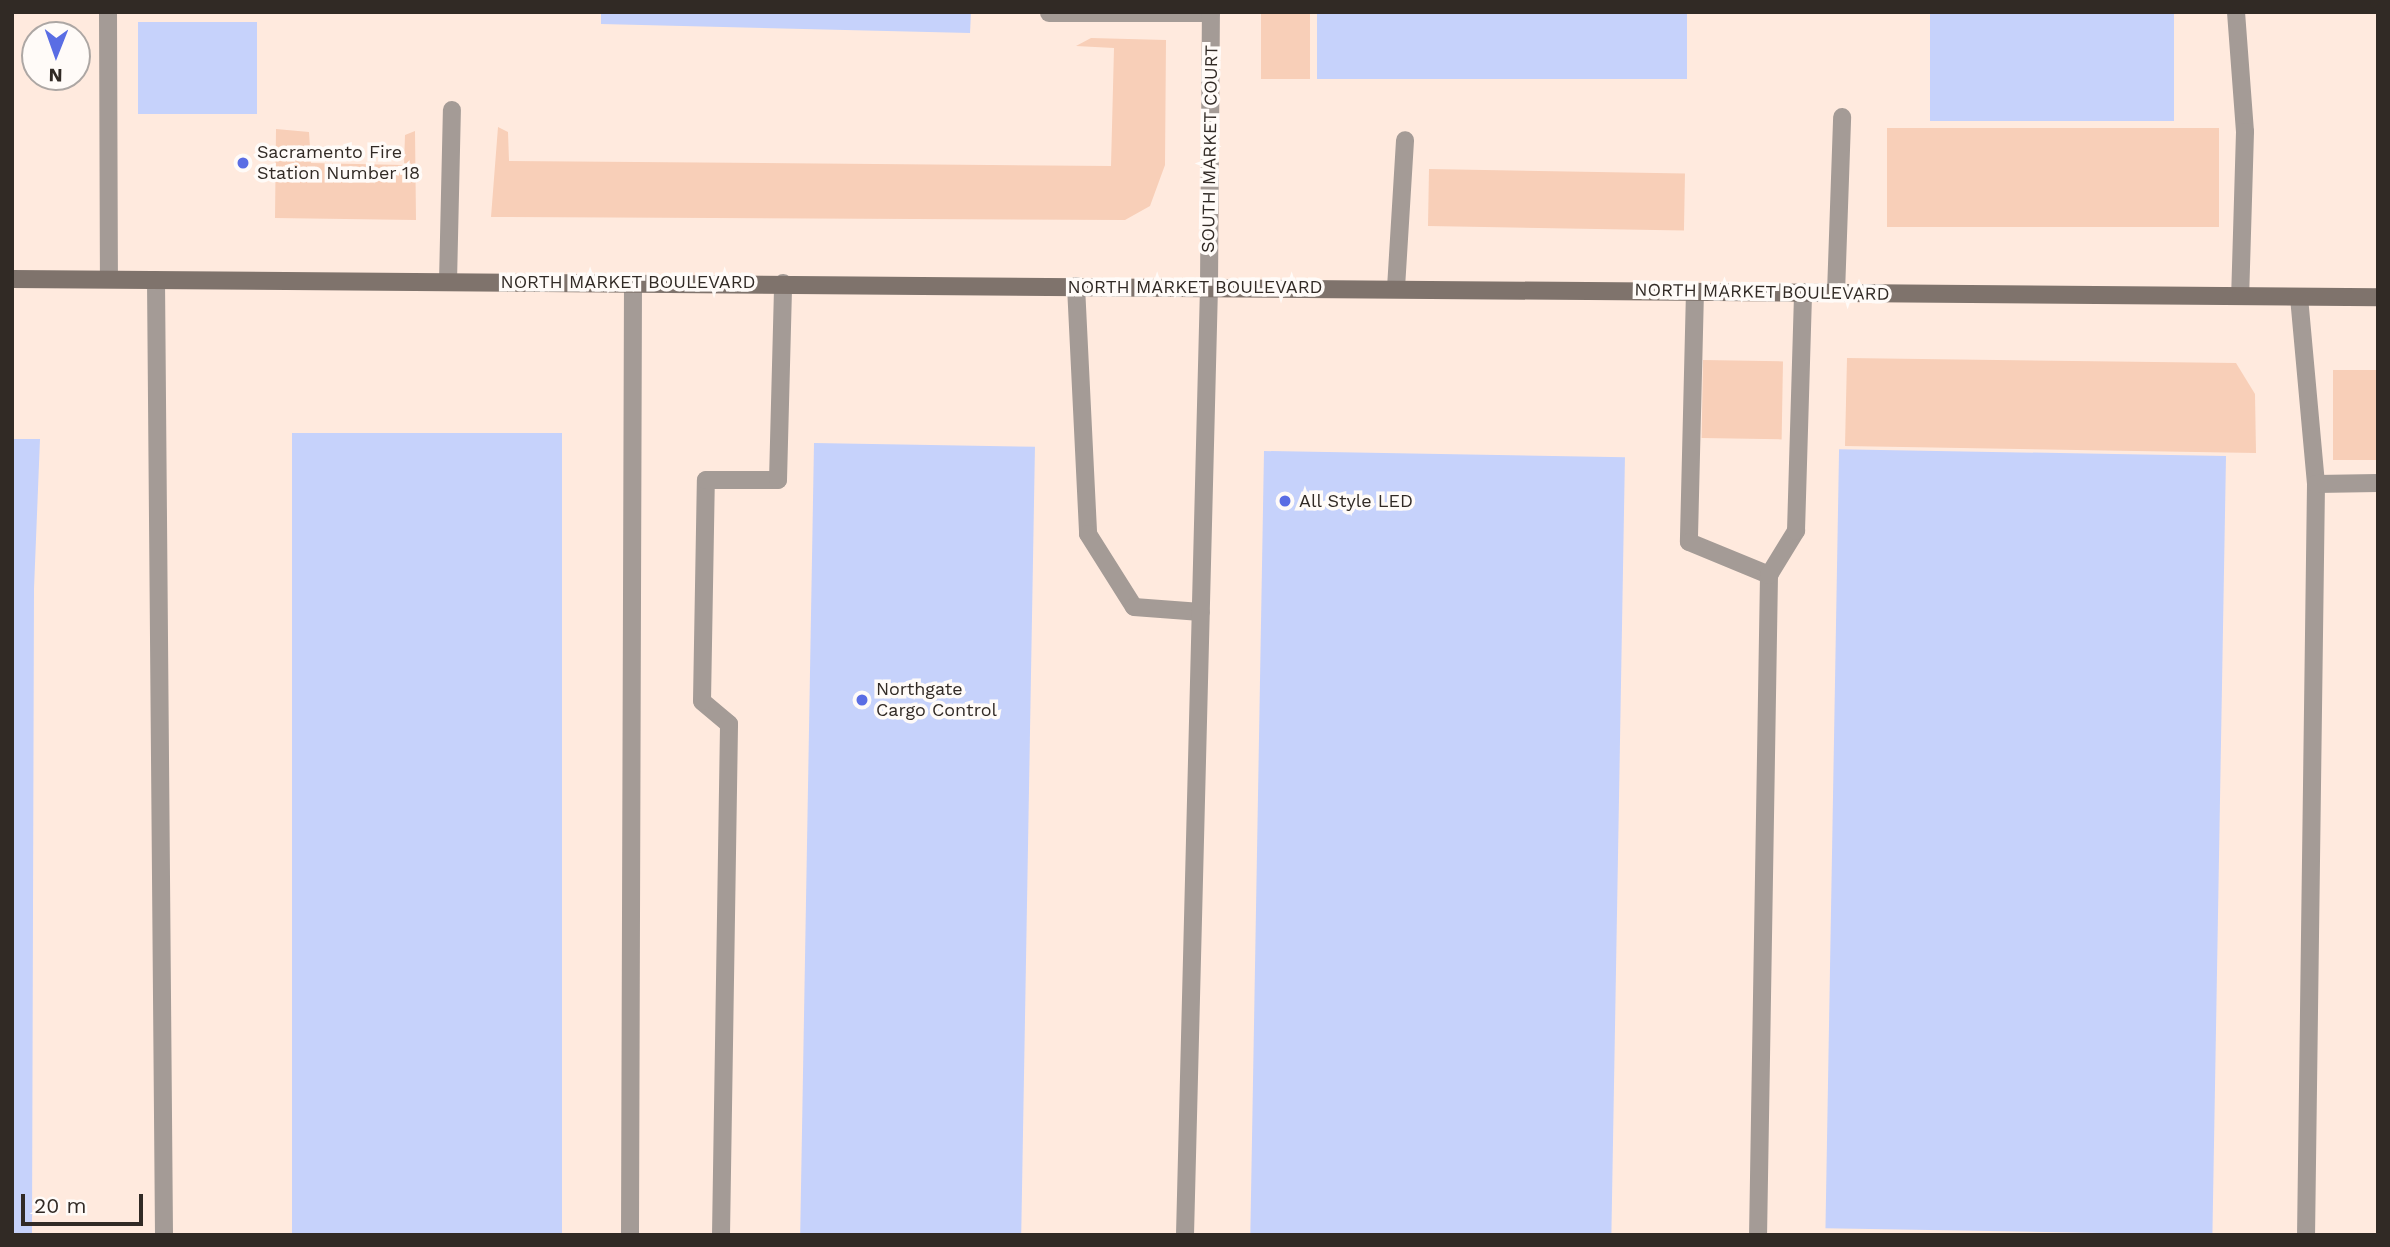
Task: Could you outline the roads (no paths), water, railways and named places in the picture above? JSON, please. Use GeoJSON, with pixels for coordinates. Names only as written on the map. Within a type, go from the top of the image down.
{"type":"FeatureCollection","features":[{"type":"Feature","properties":{"kind":"main road","name":"NORTH MARKET BOULEVARD"},"geometry":{"type":"LineString","coordinates":[[12,279],[1209,286],[2378,297]]}},
{"type":"Feature","properties":{"kind":"street"},"geometry":{"type":"LineString","coordinates":[[108,12],[109,279]]}},
{"type":"Feature","properties":{"kind":"street"},"geometry":{"type":"LineString","coordinates":[[2236,12],[2245,132],[2240,296]]}},
{"type":"Feature","properties":{"kind":"street"},"geometry":{"type":"LineString","coordinates":[[1049,13],[1212,13]]}},
{"type":"Feature","properties":{"kind":"street","name":"SOUTH MARKET COURT"},"geometry":{"type":"LineString","coordinates":[[1185,1235],[1209,286],[1212,13]]}},
{"type":"Feature","properties":{"kind":"street"},"geometry":{"type":"LineString","coordinates":[[448,282],[452,110]]}},
{"type":"Feature","properties":{"kind":"street"},"geometry":{"type":"LineString","coordinates":[[1836,293],[1842,117]]}},
{"type":"Feature","properties":{"kind":"street"},"geometry":{"type":"LineString","coordinates":[[1396,288],[1405,140]]}},
{"type":"Feature","properties":{"kind":"street"},"geometry":{"type":"LineString","coordinates":[[156,280],[164,1235]]}},
{"type":"Feature","properties":{"kind":"street"},"geometry":{"type":"LineString","coordinates":[[630,1235],[633,282]]}},
{"type":"Feature","properties":{"kind":"street"},"geometry":{"type":"LineString","coordinates":[[721,1235],[729,724],[702,701],[706,480],[778,480],[783,283]]}},
{"type":"Feature","properties":{"kind":"street"},"geometry":{"type":"LineString","coordinates":[[1076,286],[1088,534],[1134,607],[1201,612]]}},
{"type":"Feature","properties":{"kind":"street"},"geometry":{"type":"LineString","coordinates":[[1695,291],[1689,542],[1769,575]]}},
{"type":"Feature","properties":{"kind":"street"},"geometry":{"type":"LineString","coordinates":[[1758,1235],[1769,575],[1796,531],[1803,292]]}},
{"type":"Feature","properties":{"kind":"street"},"geometry":{"type":"LineString","coordinates":[[2300,298],[2316,484],[2306,1235]]}},
{"type":"Feature","properties":{"kind":"street"},"geometry":{"type":"LineString","coordinates":[[2316,484],[2378,483]]}},
{"type":"Feature","properties":{"kind":"place","name":"Sacramento Fire Station Number 18"},"geometry":{"type":"Point","coordinates":[243,163]}},
{"type":"Feature","properties":{"kind":"place","name":"All Style LED"},"geometry":{"type":"Point","coordinates":[1285,501]}},
{"type":"Feature","properties":{"kind":"place","name":"Northgate Cargo Control"},"geometry":{"type":"Point","coordinates":[862,700]}}]}
